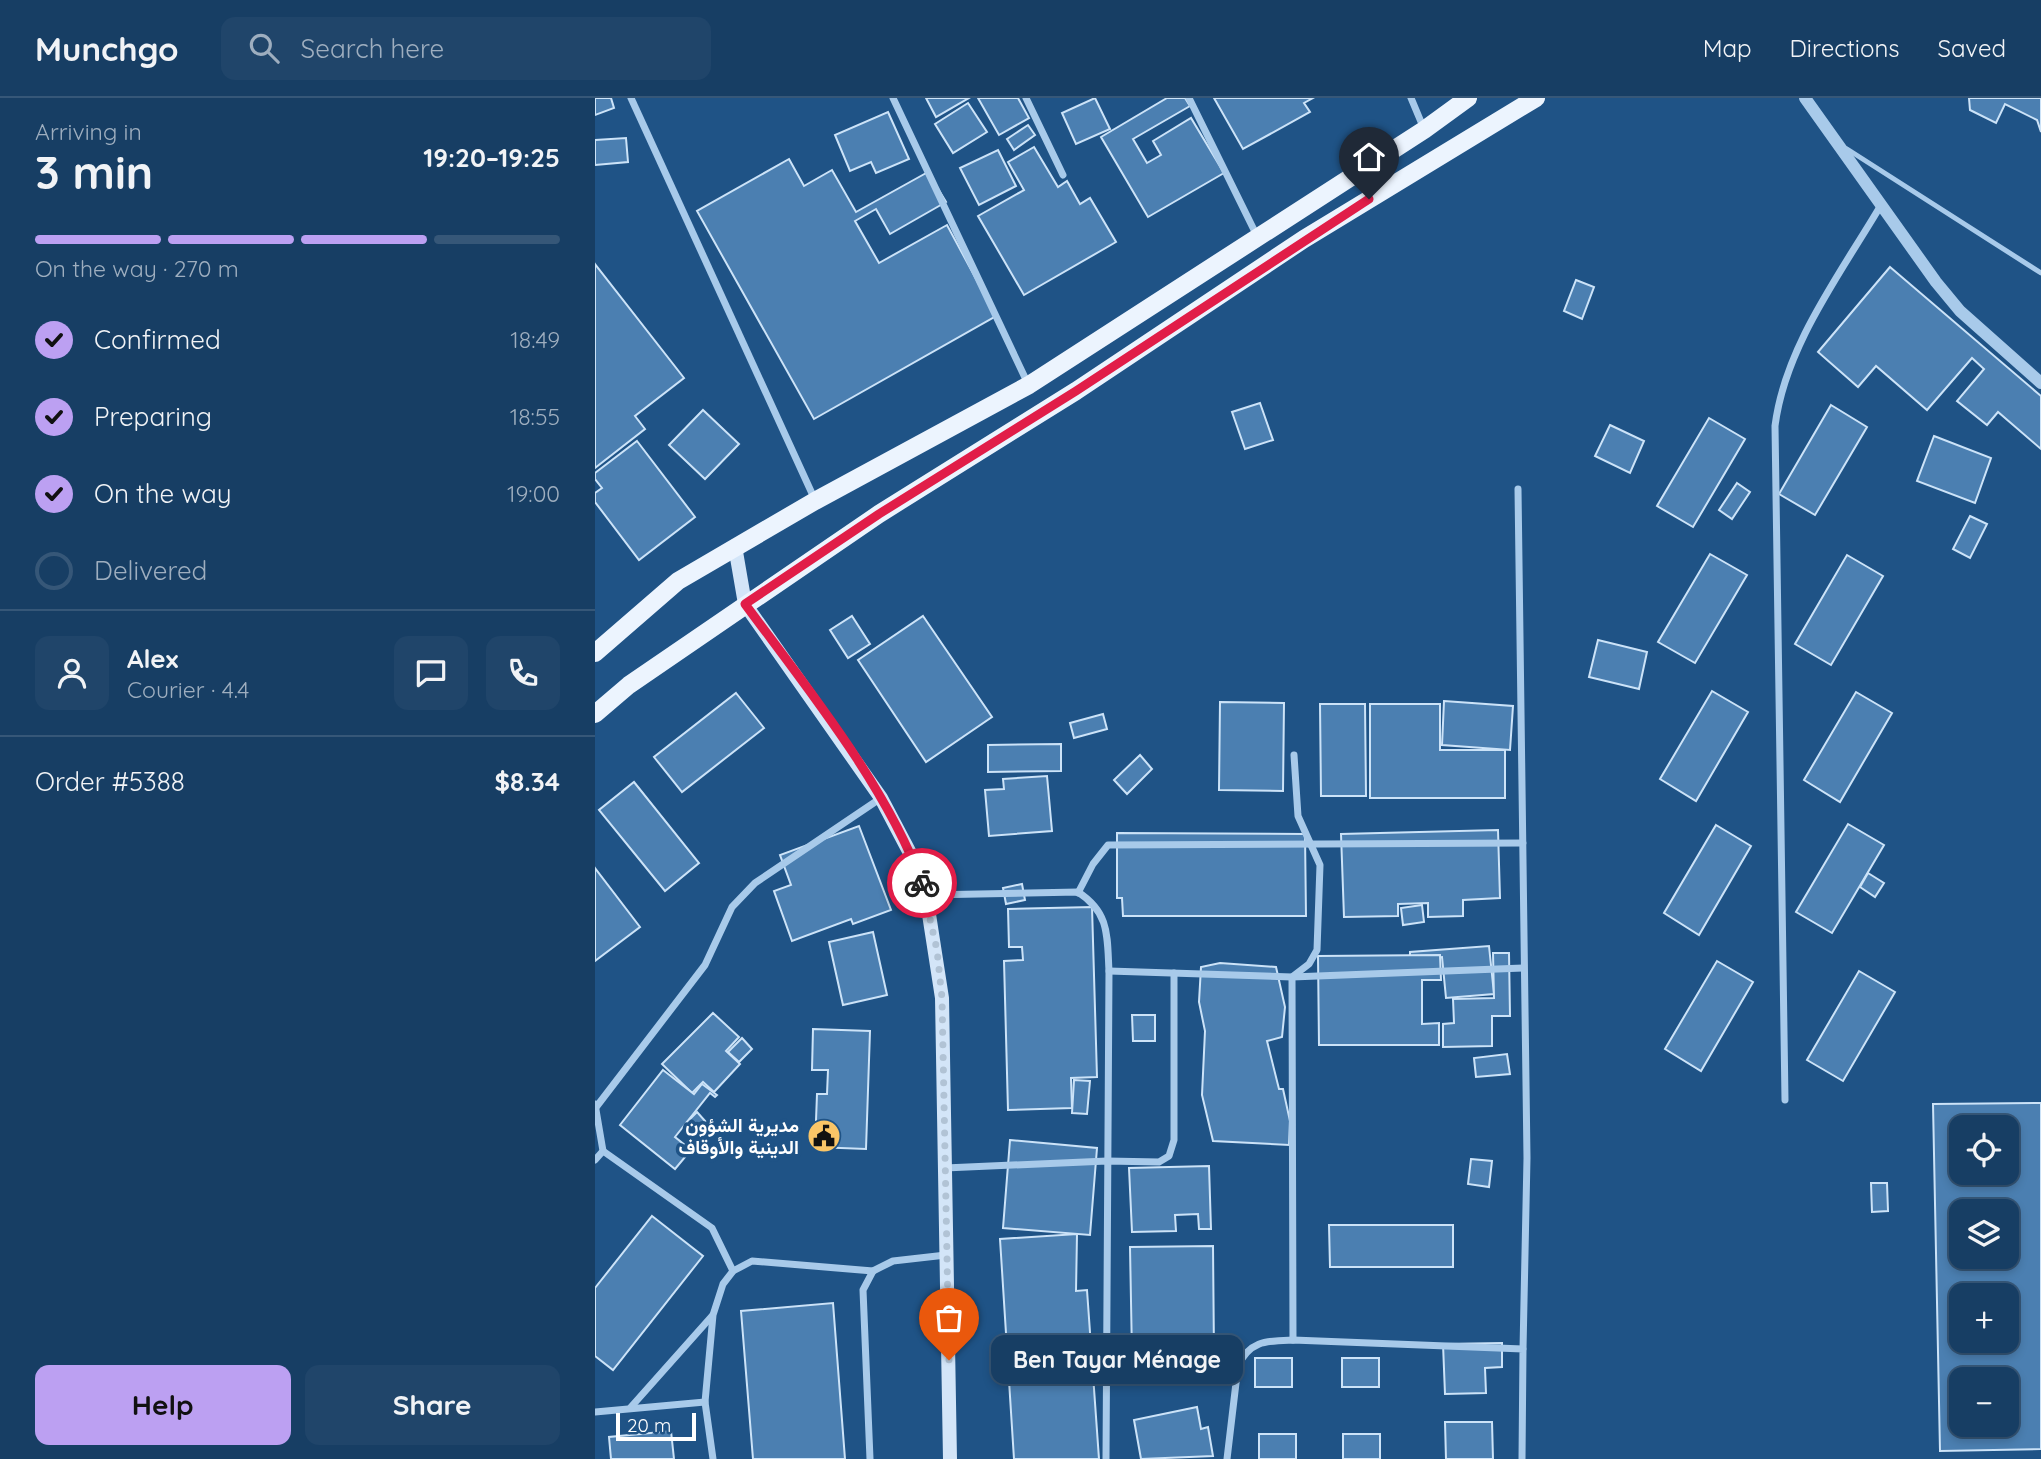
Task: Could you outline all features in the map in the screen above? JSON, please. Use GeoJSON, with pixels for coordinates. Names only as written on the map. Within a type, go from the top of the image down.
{"type":"FeatureCollection","features":[{"type":"Feature","properties":{"kind":"main road"},"geometry":{"type":"LineString","coordinates":[[595,653],[678,581],[815,501],[1029,385],[1424,130],[1468,98]]}},
{"type":"Feature","properties":{"kind":"main road"},"geometry":{"type":"LineString","coordinates":[[595,714],[629,685],[879,514],[1076,391],[1304,239],[1536,98]]}},
{"type":"Feature","properties":{"kind":"main road"},"geometry":{"type":"LineString","coordinates":[[735,546],[745,604],[881,798],[911,855],[926,895],[942,998],[950,1459]]}},
{"type":"Feature","properties":{"kind":"street"},"geometry":{"type":"LineString","coordinates":[[631,98],[815,501]]}},
{"type":"Feature","properties":{"kind":"street"},"geometry":{"type":"LineString","coordinates":[[893,98],[1029,385]]}},
{"type":"Feature","properties":{"kind":"street"},"geometry":{"type":"LineString","coordinates":[[1026,98],[1063,175]]}},
{"type":"Feature","properties":{"kind":"street"},"geometry":{"type":"LineString","coordinates":[[1189,98],[1257,236]]}},
{"type":"Feature","properties":{"kind":"street"},"geometry":{"type":"LineString","coordinates":[[1411,98],[1424,130]]}},
{"type":"Feature","properties":{"kind":"street"},"geometry":{"type":"LineString","coordinates":[[1807,99],[1917,257],[1960,311],[2041,383]]}},
{"type":"Feature","properties":{"kind":"street"},"geometry":{"type":"LineString","coordinates":[[1784,1100],[1775,426],[1779,394],[1813,321],[1881,205]]}},
{"type":"Feature","properties":{"kind":"street"},"geometry":{"type":"LineString","coordinates":[[1518,489],[1527,1158],[1522,1459]]}},
{"type":"Feature","properties":{"kind":"street"},"geometry":{"type":"LineString","coordinates":[[1292,977],[1309,964],[1317,950],[1320,865],[1298,816],[1294,755]]}},
{"type":"Feature","properties":{"kind":"street"},"geometry":{"type":"LineString","coordinates":[[733,1271],[712,1228],[603,1151],[596,1105],[705,965],[722,925],[740,899],[755,883],[881,798]]}},
{"type":"Feature","properties":{"kind":"street"},"geometry":{"type":"LineString","coordinates":[[1078,893],[1093,864],[1108,845],[1523,843]]}},
{"type":"Feature","properties":{"kind":"street"},"geometry":{"type":"LineString","coordinates":[[926,895],[1078,893],[1101,911],[1108,942],[1109,971],[1106,1459]]}},
{"type":"Feature","properties":{"kind":"street"},"geometry":{"type":"LineString","coordinates":[[1109,971],[1292,977],[1523,968]]}},
{"type":"Feature","properties":{"kind":"street"},"geometry":{"type":"LineString","coordinates":[[945,1168],[1107,1161],[1159,1162],[1169,1156],[1174,1140],[1174,973]]}},
{"type":"Feature","properties":{"kind":"street"},"geometry":{"type":"LineString","coordinates":[[1292,977],[1293,1340]]}},
{"type":"Feature","properties":{"kind":"street"},"geometry":{"type":"LineString","coordinates":[[595,1160],[603,1151]]}},
{"type":"Feature","properties":{"kind":"street"},"geometry":{"type":"LineString","coordinates":[[713,1459],[705,1402],[713,1315],[723,1284],[733,1271],[752,1261],[873,1271],[893,1261],[946,1255]]}},
{"type":"Feature","properties":{"kind":"street"},"geometry":{"type":"LineString","coordinates":[[870,1459],[863,1290],[873,1271]]}},
{"type":"Feature","properties":{"kind":"street"},"geometry":{"type":"LineString","coordinates":[[631,1407],[713,1315]]}},
{"type":"Feature","properties":{"kind":"street"},"geometry":{"type":"LineString","coordinates":[[1227,1459],[1238,1366],[1244,1353],[1261,1342],[1293,1340],[1523,1349]]}},
{"type":"Feature","properties":{"kind":"street"},"geometry":{"type":"LineString","coordinates":[[595,1412],[705,1402]]}},
{"type":"Feature","properties":{"kind":"lane"},"geometry":{"type":"LineString","coordinates":[[1839,144],[2041,273]]}},
{"type":"Feature","properties":{"kind":"building"},"geometry":{"type":"Polygon","coordinates":[[[595,98],[611,98],[614,108],[595,115],[595,98]]]}},
{"type":"Feature","properties":{"kind":"building"},"geometry":{"type":"Polygon","coordinates":[[[926,98],[969,98],[936,117],[926,98]]]}},
{"type":"Feature","properties":{"kind":"building"},"geometry":{"type":"Polygon","coordinates":[[[978,98],[1018,98],[1029,118],[999,135],[978,98]]]}},
{"type":"Feature","properties":{"kind":"building"},"geometry":{"type":"Polygon","coordinates":[[[1095,98],[1110,129],[1076,144],[1062,113],[1095,98]]]}},
{"type":"Feature","properties":{"kind":"building"},"geometry":{"type":"Polygon","coordinates":[[[1167,98],[1185,98],[1190,106],[1133,139],[1147,163],[1161,155],[1153,141],[1191,118],[1224,173],[1148,217],[1101,137],[1167,98]]]}},
{"type":"Feature","properties":{"kind":"building"},"geometry":{"type":"Polygon","coordinates":[[[1214,98],[1313,98],[1304,103],[1310,112],[1243,149],[1214,98]]]}},
{"type":"Feature","properties":{"kind":"building"},"geometry":{"type":"Polygon","coordinates":[[[1969,98],[2041,98],[2041,132],[2037,120],[2005,104],[1996,123],[1970,110],[1969,98]]]}},
{"type":"Feature","properties":{"kind":"building"},"geometry":{"type":"Polygon","coordinates":[[[968,103],[987,132],[953,153],[935,124],[968,103]]]}},
{"type":"Feature","properties":{"kind":"building"},"geometry":{"type":"Polygon","coordinates":[[[888,112],[909,159],[876,173],[871,162],[850,171],[835,135],[888,112]]]}},
{"type":"Feature","properties":{"kind":"building"},"geometry":{"type":"Polygon","coordinates":[[[1028,125],[1035,135],[1014,150],[1007,139],[1028,125]]]}},
{"type":"Feature","properties":{"kind":"building"},"geometry":{"type":"Polygon","coordinates":[[[626,138],[628,162],[595,165],[595,140],[626,138]]]}},
{"type":"Feature","properties":{"kind":"building"},"geometry":{"type":"Polygon","coordinates":[[[1034,147],[1058,187],[1067,181],[1080,204],[1090,198],[1116,242],[1024,295],[978,216],[1024,190],[1008,162],[1034,147]]]}},
{"type":"Feature","properties":{"kind":"building"},"geometry":{"type":"Polygon","coordinates":[[[998,150],[1016,186],[979,205],[960,168],[998,150]]]}},
{"type":"Feature","properties":{"kind":"building"},"geometry":{"type":"Polygon","coordinates":[[[789,159],[804,186],[832,170],[856,212],[928,172],[946,202],[890,234],[876,209],[855,221],[879,263],[947,225],[996,316],[814,419],[697,211],[789,159]]]}},
{"type":"Feature","properties":{"kind":"building"},"geometry":{"type":"Polygon","coordinates":[[[595,264],[684,378],[635,416],[645,429],[595,468],[595,264]]]}},
{"type":"Feature","properties":{"kind":"building"},"geometry":{"type":"Polygon","coordinates":[[[1890,267],[2041,396],[2041,449],[1998,412],[1987,425],[1957,401],[1984,369],[1972,358],[1927,410],[1876,366],[1858,387],[1818,352],[1890,267]]]}},
{"type":"Feature","properties":{"kind":"building"},"geometry":{"type":"Polygon","coordinates":[[[1576,280],[1594,287],[1582,319],[1564,311],[1576,280]]]}},
{"type":"Feature","properties":{"kind":"building"},"geometry":{"type":"Polygon","coordinates":[[[1260,403],[1273,440],[1245,449],[1232,412],[1260,403]]]}},
{"type":"Feature","properties":{"kind":"building"},"geometry":{"type":"Polygon","coordinates":[[[1831,405],[1867,427],[1815,515],[1779,494],[1831,405]]]}},
{"type":"Feature","properties":{"kind":"building"},"geometry":{"type":"Polygon","coordinates":[[[703,410],[739,444],[705,479],[669,445],[703,410]]]}},
{"type":"Feature","properties":{"kind":"building"},"geometry":{"type":"Polygon","coordinates":[[[1709,418],[1745,439],[1693,527],[1657,506],[1709,418]]]}},
{"type":"Feature","properties":{"kind":"building"},"geometry":{"type":"Polygon","coordinates":[[[1610,425],[1644,441],[1630,473],[1595,456],[1610,425]]]}},
{"type":"Feature","properties":{"kind":"building"},"geometry":{"type":"Polygon","coordinates":[[[1934,436],[1991,458],[1975,503],[1917,481],[1934,436]]]}},
{"type":"Feature","properties":{"kind":"building"},"geometry":{"type":"Polygon","coordinates":[[[637,441],[695,517],[639,560],[595,502],[595,493],[602,488],[595,479],[595,473],[637,441]]]}},
{"type":"Feature","properties":{"kind":"building"},"geometry":{"type":"Polygon","coordinates":[[[1737,483],[1750,492],[1732,519],[1719,510],[1737,483]]]}},
{"type":"Feature","properties":{"kind":"building"},"geometry":{"type":"Polygon","coordinates":[[[1970,516],[1987,524],[1970,558],[1953,549],[1970,516]]]}},
{"type":"Feature","properties":{"kind":"building"},"geometry":{"type":"Polygon","coordinates":[[[1710,554],[1747,575],[1695,663],[1658,642],[1710,554]]]}},
{"type":"Feature","properties":{"kind":"building"},"geometry":{"type":"Polygon","coordinates":[[[1847,555],[1883,576],[1831,665],[1795,644],[1847,555]]]}},
{"type":"Feature","properties":{"kind":"building"},"geometry":{"type":"Polygon","coordinates":[[[852,616],[870,644],[848,658],[830,630],[852,616]]]}},
{"type":"Feature","properties":{"kind":"building"},"geometry":{"type":"Polygon","coordinates":[[[923,616],[992,717],[926,762],[858,660],[923,616]]]}},
{"type":"Feature","properties":{"kind":"building"},"geometry":{"type":"Polygon","coordinates":[[[1598,640],[1647,652],[1639,689],[1589,677],[1598,640]]]}},
{"type":"Feature","properties":{"kind":"building"},"geometry":{"type":"Polygon","coordinates":[[[1712,691],[1748,712],[1696,801],[1660,779],[1712,691]]]}},
{"type":"Feature","properties":{"kind":"building"},"geometry":{"type":"Polygon","coordinates":[[[1856,692],[1892,713],[1840,802],[1804,780],[1856,692]]]}},
{"type":"Feature","properties":{"kind":"building"},"geometry":{"type":"Polygon","coordinates":[[[736,693],[764,728],[682,792],[654,757],[736,693]]]}},
{"type":"Feature","properties":{"kind":"building"},"geometry":{"type":"Polygon","coordinates":[[[1444,701],[1513,706],[1510,750],[1442,745],[1444,701]]]}},
{"type":"Feature","properties":{"kind":"building"},"geometry":{"type":"Polygon","coordinates":[[[1220,702],[1284,703],[1283,791],[1219,790],[1220,702]]]}},
{"type":"Feature","properties":{"kind":"building"},"geometry":{"type":"Polygon","coordinates":[[[1320,704],[1365,704],[1366,796],[1321,796],[1320,704]]]}},
{"type":"Feature","properties":{"kind":"building"},"geometry":{"type":"Polygon","coordinates":[[[1370,704],[1440,704],[1440,750],[1505,750],[1505,798],[1370,798],[1370,704]]]}},
{"type":"Feature","properties":{"kind":"building"},"geometry":{"type":"Polygon","coordinates":[[[1103,714],[1107,729],[1074,738],[1070,723],[1103,714]]]}},
{"type":"Feature","properties":{"kind":"building"},"geometry":{"type":"Polygon","coordinates":[[[1061,744],[1061,771],[988,772],[988,745],[1061,744]]]}},
{"type":"Feature","properties":{"kind":"building"},"geometry":{"type":"Polygon","coordinates":[[[1140,755],[1152,769],[1127,794],[1114,780],[1140,755]]]}},
{"type":"Feature","properties":{"kind":"building"},"geometry":{"type":"Polygon","coordinates":[[[1047,776],[1052,831],[989,836],[985,790],[1004,789],[1003,779],[1047,776]]]}},
{"type":"Feature","properties":{"kind":"building"},"geometry":{"type":"Polygon","coordinates":[[[634,782],[699,863],[665,891],[599,810],[634,782]]]}},
{"type":"Feature","properties":{"kind":"building"},"geometry":{"type":"Polygon","coordinates":[[[1848,824],[1884,845],[1832,933],[1796,912],[1848,824]]]}},
{"type":"Feature","properties":{"kind":"building"},"geometry":{"type":"Polygon","coordinates":[[[1716,825],[1751,846],[1699,935],[1664,913],[1716,825]]]}},
{"type":"Feature","properties":{"kind":"building"},"geometry":{"type":"Polygon","coordinates":[[[859,826],[891,910],[853,924],[851,919],[792,941],[774,891],[791,885],[780,855],[859,826]]]}},
{"type":"Feature","properties":{"kind":"building"},"geometry":{"type":"Polygon","coordinates":[[[1498,830],[1500,898],[1463,900],[1463,916],[1428,917],[1428,903],[1398,904],[1398,916],[1344,917],[1341,834],[1498,830]]]}},
{"type":"Feature","properties":{"kind":"building"},"geometry":{"type":"Polygon","coordinates":[[[1117,833],[1305,834],[1306,916],[1123,916],[1122,898],[1117,898],[1117,833]]]}},
{"type":"Feature","properties":{"kind":"building"},"geometry":{"type":"Polygon","coordinates":[[[595,868],[640,927],[595,961],[595,868]]]}},
{"type":"Feature","properties":{"kind":"building"},"geometry":{"type":"Polygon","coordinates":[[[1868,873],[1884,883],[1875,897],[1860,887],[1868,873]]]}},
{"type":"Feature","properties":{"kind":"building"},"geometry":{"type":"Polygon","coordinates":[[[1022,884],[1025,900],[1006,904],[1003,888],[1022,884]]]}},
{"type":"Feature","properties":{"kind":"building"},"geometry":{"type":"Polygon","coordinates":[[[1422,905],[1424,922],[1403,925],[1401,908],[1422,905]]]}},
{"type":"Feature","properties":{"kind":"building"},"geometry":{"type":"Polygon","coordinates":[[[1092,907],[1097,1077],[1071,1078],[1072,1108],[1008,1110],[1004,961],[1023,960],[1022,947],[1009,947],[1008,909],[1092,907]]]}},
{"type":"Feature","properties":{"kind":"building"},"geometry":{"type":"Polygon","coordinates":[[[873,932],[887,995],[843,1005],[829,942],[873,932]]]}},
{"type":"Feature","properties":{"kind":"building"},"geometry":{"type":"Polygon","coordinates":[[[1489,946],[1494,994],[1446,998],[1442,957],[1410,960],[1410,952],[1489,946]]]}},
{"type":"Feature","properties":{"kind":"building"},"geometry":{"type":"Polygon","coordinates":[[[1493,953],[1509,953],[1510,1016],[1492,1016],[1492,1046],[1443,1047],[1443,1024],[1454,1023],[1453,999],[1494,998],[1493,953]]]}},
{"type":"Feature","properties":{"kind":"building"},"geometry":{"type":"Polygon","coordinates":[[[1440,955],[1441,980],[1422,980],[1422,1024],[1439,1023],[1439,1045],[1319,1045],[1318,956],[1440,955]]]}},
{"type":"Feature","properties":{"kind":"building"},"geometry":{"type":"Polygon","coordinates":[[[1717,961],[1753,982],[1701,1071],[1665,1049],[1717,961]]]}},
{"type":"Feature","properties":{"kind":"building"},"geometry":{"type":"Polygon","coordinates":[[[1220,963],[1276,967],[1285,1007],[1282,1037],[1267,1041],[1279,1089],[1283,1089],[1290,1121],[1289,1145],[1213,1141],[1202,1095],[1205,1031],[1199,1002],[1201,967],[1220,963]]]}},
{"type":"Feature","properties":{"kind":"building"},"geometry":{"type":"Polygon","coordinates":[[[1859,971],[1895,992],[1843,1081],[1807,1060],[1859,971]]]}},
{"type":"Feature","properties":{"kind":"building"},"geometry":{"type":"Polygon","coordinates":[[[713,1013],[739,1037],[726,1051],[740,1064],[714,1092],[703,1082],[692,1093],[662,1064],[713,1013]]]}},
{"type":"Feature","properties":{"kind":"building"},"geometry":{"type":"Polygon","coordinates":[[[1132,1015],[1155,1015],[1155,1041],[1133,1041],[1132,1015]]]}},
{"type":"Feature","properties":{"kind":"building"},"geometry":{"type":"Polygon","coordinates":[[[813,1029],[870,1031],[866,1149],[815,1147],[817,1094],[827,1094],[828,1070],[812,1070],[813,1029]]]}},
{"type":"Feature","properties":{"kind":"building"},"geometry":{"type":"Polygon","coordinates":[[[742,1038],[752,1049],[739,1062],[728,1052],[742,1038]]]}},
{"type":"Feature","properties":{"kind":"building"},"geometry":{"type":"Polygon","coordinates":[[[1507,1054],[1510,1074],[1476,1077],[1474,1058],[1507,1054]]]}},
{"type":"Feature","properties":{"kind":"building"},"geometry":{"type":"Polygon","coordinates":[[[663,1070],[694,1094],[702,1084],[717,1095],[715,1097],[710,1093],[675,1137],[691,1150],[675,1169],[620,1125],[663,1070]]]}},
{"type":"Feature","properties":{"kind":"building"},"geometry":{"type":"Polygon","coordinates":[[[1074,1080],[1090,1081],[1087,1114],[1072,1113],[1074,1080]]]}},
{"type":"Feature","properties":{"kind":"building"},"geometry":{"type":"Polygon","coordinates":[[[2041,1103],[2041,1449],[1940,1451],[1933,1104],[2041,1103]]]}},
{"type":"Feature","properties":{"kind":"building"},"geometry":{"type":"Polygon","coordinates":[[[697,1112],[706,1122],[697,1132],[687,1122],[697,1112]]]}},
{"type":"Feature","properties":{"kind":"building"},"geometry":{"type":"Polygon","coordinates":[[[1010,1140],[1097,1148],[1090,1235],[1003,1228],[1010,1140]]]}},
{"type":"Feature","properties":{"kind":"building"},"geometry":{"type":"Polygon","coordinates":[[[1471,1159],[1492,1161],[1489,1187],[1468,1184],[1471,1159]]]}},
{"type":"Feature","properties":{"kind":"building"},"geometry":{"type":"Polygon","coordinates":[[[1209,1166],[1211,1229],[1199,1229],[1198,1214],[1175,1215],[1176,1231],[1132,1232],[1129,1168],[1209,1166]]]}},
{"type":"Feature","properties":{"kind":"building"},"geometry":{"type":"Polygon","coordinates":[[[1871,1183],[1887,1183],[1888,1211],[1872,1212],[1871,1183]]]}},
{"type":"Feature","properties":{"kind":"building"},"geometry":{"type":"Polygon","coordinates":[[[652,1216],[703,1256],[613,1370],[595,1356],[595,1288],[652,1216]]]}},
{"type":"Feature","properties":{"kind":"building"},"geometry":{"type":"Polygon","coordinates":[[[1329,1225],[1453,1225],[1453,1267],[1330,1267],[1329,1225]]]}},
{"type":"Feature","properties":{"kind":"building"},"geometry":{"type":"Polygon","coordinates":[[[1077,1234],[1076,1291],[1087,1290],[1099,1459],[1014,1459],[1000,1239],[1077,1234]]]}},
{"type":"Feature","properties":{"kind":"building"},"geometry":{"type":"Polygon","coordinates":[[[1213,1246],[1214,1354],[1132,1355],[1130,1247],[1213,1246]]]}},
{"type":"Feature","properties":{"kind":"building"},"geometry":{"type":"Polygon","coordinates":[[[833,1303],[845,1459],[753,1459],[741,1311],[833,1303]]]}},
{"type":"Feature","properties":{"kind":"building"},"geometry":{"type":"Polygon","coordinates":[[[1502,1343],[1502,1367],[1485,1368],[1486,1393],[1445,1394],[1443,1344],[1502,1343]]]}},
{"type":"Feature","properties":{"kind":"building"},"geometry":{"type":"Polygon","coordinates":[[[1255,1358],[1292,1358],[1292,1387],[1255,1387],[1255,1358]]]}},
{"type":"Feature","properties":{"kind":"building"},"geometry":{"type":"Polygon","coordinates":[[[1342,1358],[1379,1358],[1379,1387],[1342,1387],[1342,1358]]]}},
{"type":"Feature","properties":{"kind":"building"},"geometry":{"type":"Polygon","coordinates":[[[1197,1407],[1201,1429],[1208,1427],[1213,1456],[1141,1459],[1134,1420],[1197,1407]]]}},
{"type":"Feature","properties":{"kind":"building"},"geometry":{"type":"Polygon","coordinates":[[[1445,1422],[1492,1422],[1493,1459],[1446,1459],[1445,1422]]]}},
{"type":"Feature","properties":{"kind":"building"},"geometry":{"type":"Polygon","coordinates":[[[671,1431],[674,1459],[611,1459],[609,1437],[671,1431]]]}},
{"type":"Feature","properties":{"kind":"building"},"geometry":{"type":"Polygon","coordinates":[[[1259,1434],[1296,1434],[1296,1459],[1259,1459],[1259,1434]]]}},
{"type":"Feature","properties":{"kind":"building"},"geometry":{"type":"Polygon","coordinates":[[[1343,1434],[1380,1434],[1380,1459],[1343,1459],[1343,1434]]]}},
{"type":"Feature","properties":{"kind":"way so far"},"geometry":{"type":"LineString","coordinates":[[922,883],[937,950],[942,998],[949,1360]]}},
{"type":"Feature","properties":{"kind":"place","name":"مديرية الشؤون الدينية والأوقاف"},"geometry":{"type":"Point","coordinates":[824,1136]}},
{"type":"Feature","properties":{"kind":"place","name":"Ben Tayar Ménage"},"geometry":{"type":"Point","coordinates":[949,1360]}},
{"type":"Feature","properties":{"kind":"route"},"geometry":{"type":"LineString","coordinates":[[922,883],[911,855],[881,798],[745,604],[879,514],[1076,391],[1304,239],[1369,199]]}}]}
